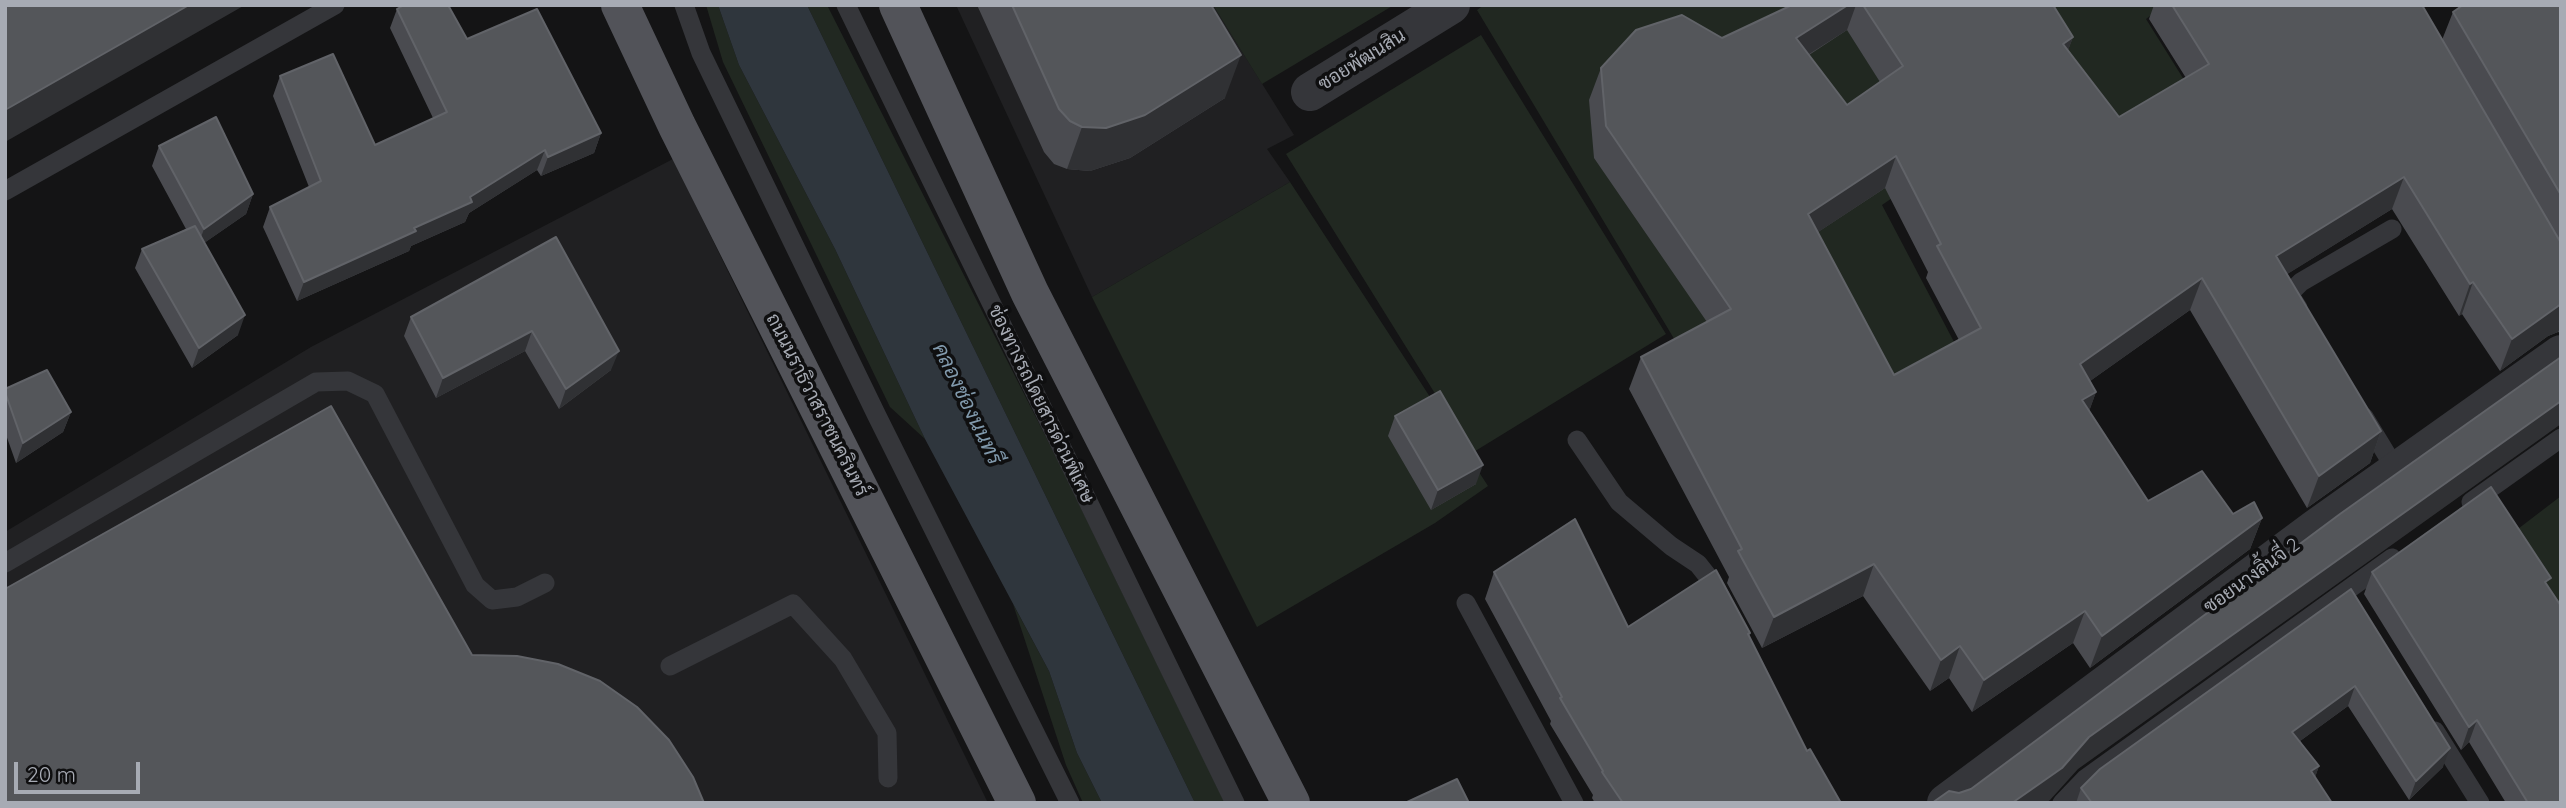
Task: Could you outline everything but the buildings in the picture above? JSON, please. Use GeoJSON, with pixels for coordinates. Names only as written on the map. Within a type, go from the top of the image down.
{"type":"FeatureCollection","features":[{"type":"Feature","properties":{"kind":"main road","name":"ถนนนราธิวาสราชนครินทร์"},"geometry":{"type":"LineString","coordinates":[[620,5],[677,126],[1017,803]]}},
{"type":"Feature","properties":{"kind":"main road"},"geometry":{"type":"LineString","coordinates":[[898,5],[1030,293],[1291,803]]}},
{"type":"Feature","properties":{"kind":"street","name":"ซอยพัฒนสิน"},"geometry":{"type":"LineString","coordinates":[[1310,92],[1451,5]]}},
{"type":"Feature","properties":{"kind":"street","name":"ซอยนางลิ้นจี่ 2"},"geometry":{"type":"LineString","coordinates":[[1946,803],[2396,470],[2561,354]]}},
{"type":"Feature","properties":{"kind":"lane"},"geometry":{"type":"LineString","coordinates":[[5,191],[335,5]]}},
{"type":"Feature","properties":{"kind":"lane"},"geometry":{"type":"LineString","coordinates":[[684,5],[701,53],[877,416],[1070,803]]}},
{"type":"Feature","properties":{"kind":"lane","name":"ช่องทางรถโดยสารด่วนพิเศษ"},"geometry":{"type":"LineString","coordinates":[[846,5],[1236,803]]}},
{"type":"Feature","properties":{"kind":"lane"},"geometry":{"type":"LineString","coordinates":[[2307,323],[2289,294],[2301,282],[2392,229]]}},
{"type":"Feature","properties":{"kind":"lane"},"geometry":{"type":"LineString","coordinates":[[5,563],[316,382],[348,381],[375,394],[475,585],[492,600],[517,597],[545,583]]}},
{"type":"Feature","properties":{"kind":"lane"},"geometry":{"type":"LineString","coordinates":[[2352,397],[2396,470]]}},
{"type":"Feature","properties":{"kind":"lane"},"geometry":{"type":"LineString","coordinates":[[2458,511],[2561,438]]}},
{"type":"Feature","properties":{"kind":"lane"},"geometry":{"type":"LineString","coordinates":[[1577,440],[1601,480],[1619,502],[1671,546],[1698,564],[1713,583],[1733,620]]}},
{"type":"Feature","properties":{"kind":"lane"},"geometry":{"type":"LineString","coordinates":[[2062,803],[2085,779],[2351,596],[2413,543]]}},
{"type":"Feature","properties":{"kind":"lane"},"geometry":{"type":"LineString","coordinates":[[1466,603],[1574,803]]}},
{"type":"Feature","properties":{"kind":"lane"},"geometry":{"type":"LineString","coordinates":[[670,666],[793,604],[843,659],[887,733],[888,778]]}},
{"type":"Feature","properties":{"kind":"lane"},"geometry":{"type":"LineString","coordinates":[[2429,720],[2480,803]]}},
{"type":"Feature","properties":{"kind":"shaded area"},"geometry":{"type":"Polygon","coordinates":[[[706,5],[718,5],[739,65],[835,249],[925,439],[890,407],[723,62],[706,5]]]}},
{"type":"Feature","properties":{"kind":"shaded area"},"geometry":{"type":"Polygon","coordinates":[[[807,5],[827,5],[1056,457],[1225,803],[1195,803],[807,5]]]}},
{"type":"Feature","properties":{"kind":"shaded area"},"geometry":{"type":"Polygon","coordinates":[[[956,5],[1213,5],[1294,135],[1267,149],[1290,182],[1092,297],[956,5]]]}},
{"type":"Feature","properties":{"kind":"shaded area"},"geometry":{"type":"Polygon","coordinates":[[[1213,5],[1394,5],[1262,84],[1213,5]]]}},
{"type":"Feature","properties":{"kind":"shaded area"},"geometry":{"type":"Polygon","coordinates":[[[1484,5],[2165,5],[2146,19],[2191,91],[2063,171],[1994,128],[1882,205],[1963,359],[1880,402],[1679,347],[1477,10],[1484,5]]]}},
{"type":"Feature","properties":{"kind":"shaded area"},"geometry":{"type":"Polygon","coordinates":[[[1481,35],[1666,334],[1472,453],[1286,154],[1481,35]]]}},
{"type":"Feature","properties":{"kind":"shaded area"},"geometry":{"type":"Polygon","coordinates":[[[673,159],[988,803],[5,803],[5,532],[311,347],[673,159]]]}},
{"type":"Feature","properties":{"kind":"shaded area"},"geometry":{"type":"Polygon","coordinates":[[[1290,182],[1488,486],[1435,523],[1257,627],[1092,297],[1290,182]]]}},
{"type":"Feature","properties":{"kind":"shaded area"},"geometry":{"type":"Polygon","coordinates":[[[2561,496],[2561,615],[2510,535],[2561,496]]]}},
{"type":"Feature","properties":{"kind":"shaded area"},"geometry":{"type":"Polygon","coordinates":[[[1013,604],[1049,671],[1077,753],[1102,803],[1083,803],[1066,765],[1013,604]]]}},
{"type":"Feature","properties":{"kind":"water","name":"คลองช่องนนทรี"},"geometry":{"type":"Polygon","coordinates":[[[718,5],[807,5],[1195,803],[1102,803],[1077,753],[1049,671],[925,439],[835,249],[739,65],[718,5]]]}}]}
